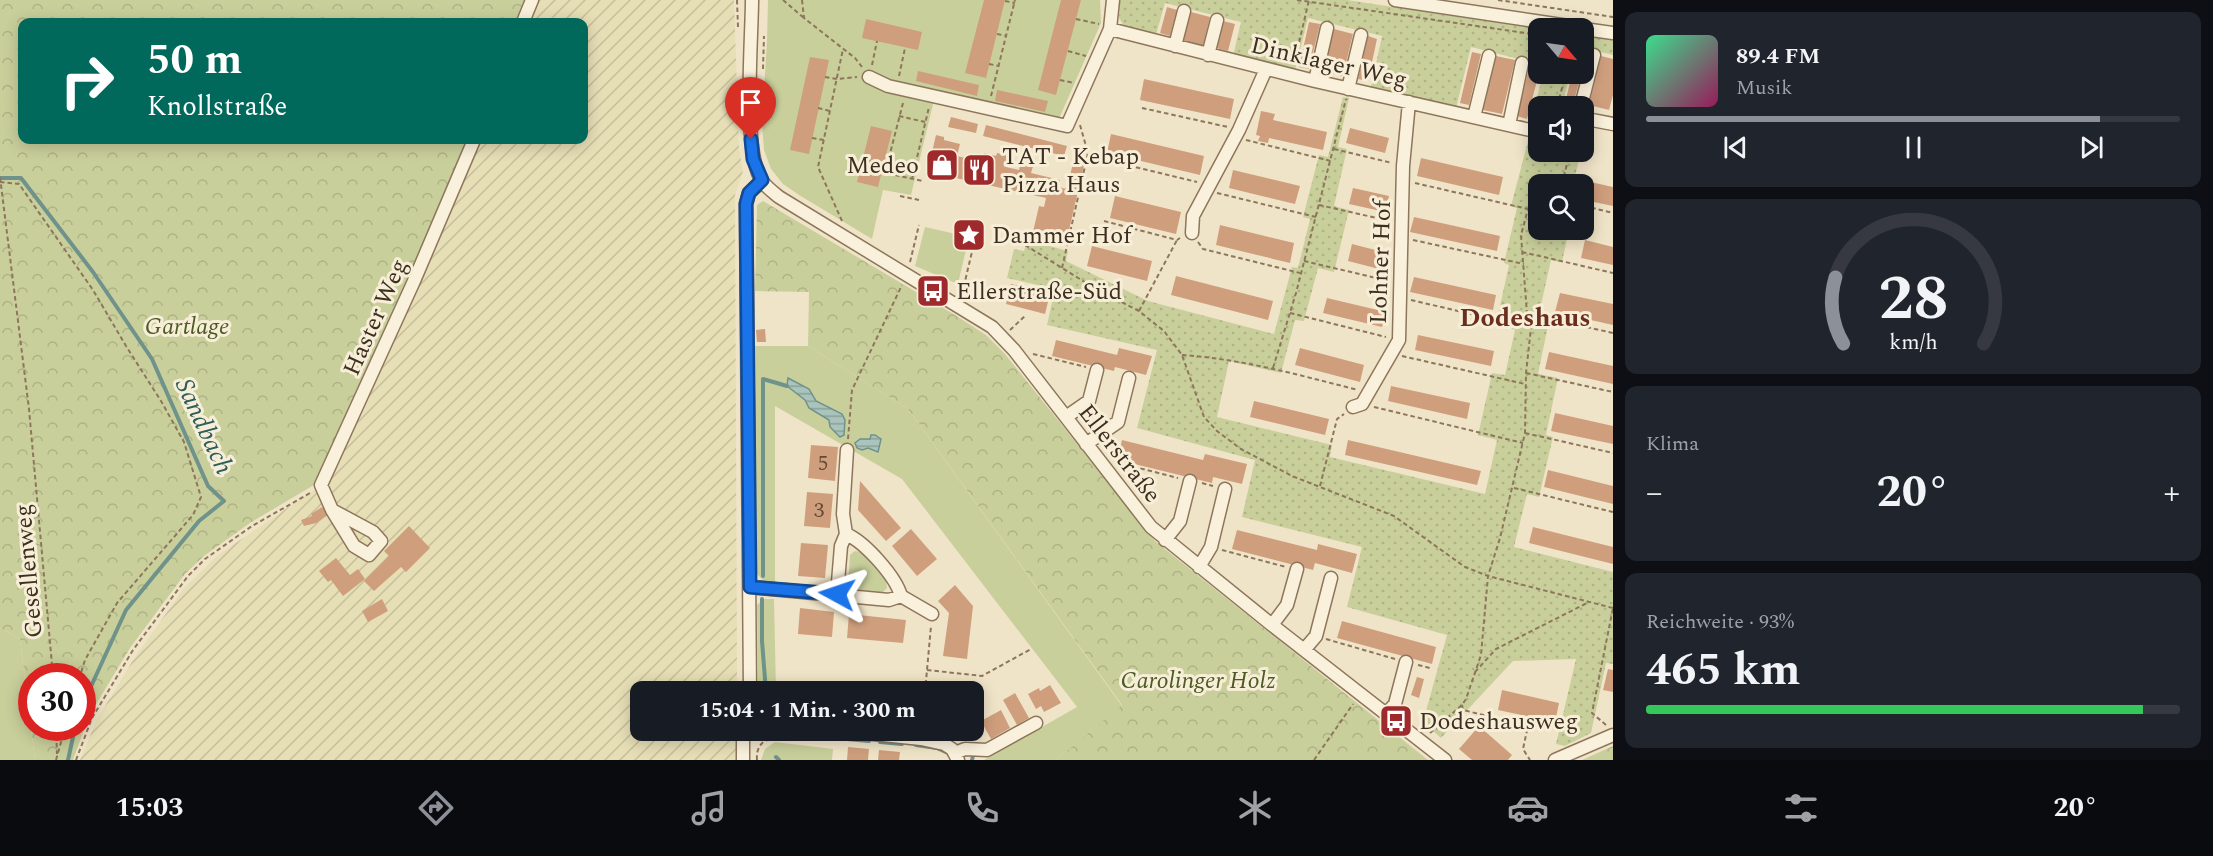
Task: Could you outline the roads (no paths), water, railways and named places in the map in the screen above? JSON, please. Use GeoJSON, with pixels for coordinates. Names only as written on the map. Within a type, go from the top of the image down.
{"type":"FeatureCollection","features":[{"type":"Feature","properties":{"kind":"street"},"geometry":{"type":"LineString","coordinates":[[525,18],[532,0]]}},
{"type":"Feature","properties":{"kind":"street"},"geometry":{"type":"LineString","coordinates":[[750,681],[746,204],[749,193],[762,180],[753,159],[749,120],[752,0]]}},
{"type":"Feature","properties":{"kind":"street"},"geometry":{"type":"LineString","coordinates":[[869,77],[901,88],[1066,126],[1097,59],[1113,0]]}},
{"type":"Feature","properties":{"kind":"street"},"geometry":{"type":"LineString","coordinates":[[1395,0],[1444,4],[1528,19]]}},
{"type":"Feature","properties":{"kind":"street"},"geometry":{"type":"LineString","coordinates":[[1175,46],[1184,11]]}},
{"type":"Feature","properties":{"kind":"street"},"geometry":{"type":"LineString","coordinates":[[1208,55],[1217,20]]}},
{"type":"Feature","properties":{"kind":"street","name":"Dinklager Weg"},"geometry":{"type":"LineString","coordinates":[[1106,27],[1315,81],[1528,129]]}},
{"type":"Feature","properties":{"kind":"street"},"geometry":{"type":"LineString","coordinates":[[1315,81],[1327,28]]}},
{"type":"Feature","properties":{"kind":"street"},"geometry":{"type":"LineString","coordinates":[[1594,30],[1613,33]]}},
{"type":"Feature","properties":{"kind":"street"},"geometry":{"type":"LineString","coordinates":[[1348,89],[1360,35]]}},
{"type":"Feature","properties":{"kind":"street"},"geometry":{"type":"LineString","coordinates":[[1474,117],[1489,56]]}},
{"type":"Feature","properties":{"kind":"street"},"geometry":{"type":"LineString","coordinates":[[1509,125],[1522,63]]}},
{"type":"Feature","properties":{"kind":"street"},"geometry":{"type":"LineString","coordinates":[[1192,233],[1193,216],[1237,134],[1266,69]]}},
{"type":"Feature","properties":{"kind":"street","name":"Lohner Hof"},"geometry":{"type":"LineString","coordinates":[[1361,401],[1399,339],[1403,166],[1409,102]]}},
{"type":"Feature","properties":{"kind":"street"},"geometry":{"type":"LineString","coordinates":[[1594,120],[1613,124]]}},
{"type":"Feature","properties":{"kind":"street","name":"Haster Weg"},"geometry":{"type":"LineString","coordinates":[[332,510],[321,485],[414,281],[472,144]]}},
{"type":"Feature","properties":{"kind":"street","name":"Ellerstraße"},"geometry":{"type":"LineString","coordinates":[[762,180],[779,197],[980,318],[1003,336],[1151,527],[1445,760]]}},
{"type":"Feature","properties":{"kind":"street"},"geometry":{"type":"LineString","coordinates":[[1066,417],[1089,402],[1097,370]]}},
{"type":"Feature","properties":{"kind":"street"},"geometry":{"type":"LineString","coordinates":[[1086,444],[1118,422],[1129,378]]}},
{"type":"Feature","properties":{"kind":"street"},"geometry":{"type":"LineString","coordinates":[[837,594],[841,546],[846,534],[843,514],[847,450]]}},
{"type":"Feature","properties":{"kind":"street"},"geometry":{"type":"LineString","coordinates":[[1165,540],[1180,521],[1190,481]]}},
{"type":"Feature","properties":{"kind":"street"},"geometry":{"type":"LineString","coordinates":[[1199,567],[1211,547],[1225,489]]}},
{"type":"Feature","properties":{"kind":"street"},"geometry":{"type":"LineString","coordinates":[[846,534],[857,539],[898,585],[901,596],[932,614]]}},
{"type":"Feature","properties":{"kind":"street"},"geometry":{"type":"LineString","coordinates":[[1272,625],[1287,604],[1297,569]]}},
{"type":"Feature","properties":{"kind":"street"},"geometry":{"type":"LineString","coordinates":[[1304,650],[1316,636],[1331,578]]}},
{"type":"Feature","properties":{"kind":"street"},"geometry":{"type":"LineString","coordinates":[[750,587],[889,600],[901,596]]}},
{"type":"Feature","properties":{"kind":"street"},"geometry":{"type":"LineString","coordinates":[[1386,714],[1395,704],[1406,662]]}},
{"type":"Feature","properties":{"kind":"street"},"geometry":{"type":"LineString","coordinates":[[932,741],[944,744],[957,756],[965,749],[987,750],[1036,723]]}},
{"type":"Feature","properties":{"kind":"street"},"geometry":{"type":"LineString","coordinates":[[1555,760],[1613,733]]}},
{"type":"Feature","properties":{"kind":"street"},"geometry":{"type":"LineString","coordinates":[[743,741],[743,760]]}},
{"type":"Feature","properties":{"kind":"water"},"geometry":{"type":"Polygon","coordinates":[[[788,378],[809,389],[816,401],[842,414],[845,420],[844,435],[840,437],[830,427],[829,420],[809,408],[805,400],[787,386],[788,378]]]}},
{"type":"Feature","properties":{"kind":"water"},"geometry":{"type":"Polygon","coordinates":[[[871,435],[881,439],[878,452],[868,448],[862,450],[857,448],[855,443],[860,439],[870,439],[871,435]]]}},
{"type":"Feature","properties":{"kind":"waterway","name":"Sandbach"},"geometry":{"type":"LineString","coordinates":[[0,178],[21,178],[93,272],[152,359],[208,486],[224,501],[199,521],[126,610],[96,675]]}},
{"type":"Feature","properties":{"kind":"waterway"},"geometry":{"type":"LineString","coordinates":[[763,576],[763,379],[787,386]]}},
{"type":"Feature","properties":{"kind":"waterway"},"geometry":{"type":"LineString","coordinates":[[762,599],[765,681]]}},
{"type":"Feature","properties":{"kind":"waterway","name":"Sandbach"},"geometry":{"type":"LineString","coordinates":[[68,760],[72,741]]}},
{"type":"Feature","properties":{"kind":"waterway"},"geometry":{"type":"LineString","coordinates":[[880,742],[902,744]]}},
{"type":"Feature","properties":{"kind":"waterway"},"geometry":{"type":"LineString","coordinates":[[916,745],[937,748],[948,753]]}},
{"type":"Feature","properties":{"kind":"waterway"},"geometry":{"type":"LineString","coordinates":[[972,760],[973,756]]}},
{"type":"Feature","properties":{"kind":"waterway"},"geometry":{"type":"LineString","coordinates":[[776,757],[779,760]]}},
{"type":"Feature","properties":{"kind":"place","name":"Medeo"},"geometry":{"type":"Point","coordinates":[942,165]}},
{"type":"Feature","properties":{"kind":"place","name":"TAT - Kebap Pizza Haus"},"geometry":{"type":"Point","coordinates":[979,170]}},
{"type":"Feature","properties":{"kind":"place","name":"Dammer Hof"},"geometry":{"type":"Point","coordinates":[969,235]}},
{"type":"Feature","properties":{"kind":"place","name":"Ellerstraße-Süd"},"geometry":{"type":"Point","coordinates":[933,291]}},
{"type":"Feature","properties":{"kind":"place","name":"Dodeshausweg"},"geometry":{"type":"Point","coordinates":[1396,721]}},
{"type":"Feature","properties":{"kind":"district","name":"Dodeshaus"},"geometry":{"type":"Point","coordinates":[1525,317]}},
{"type":"Feature","properties":{"kind":"park label","name":"Gartlage"},"geometry":{"type":"Point","coordinates":[187,326]}},
{"type":"Feature","properties":{"kind":"park label","name":"Carolinger Holz"},"geometry":{"type":"Point","coordinates":[1198,680]}}]}
